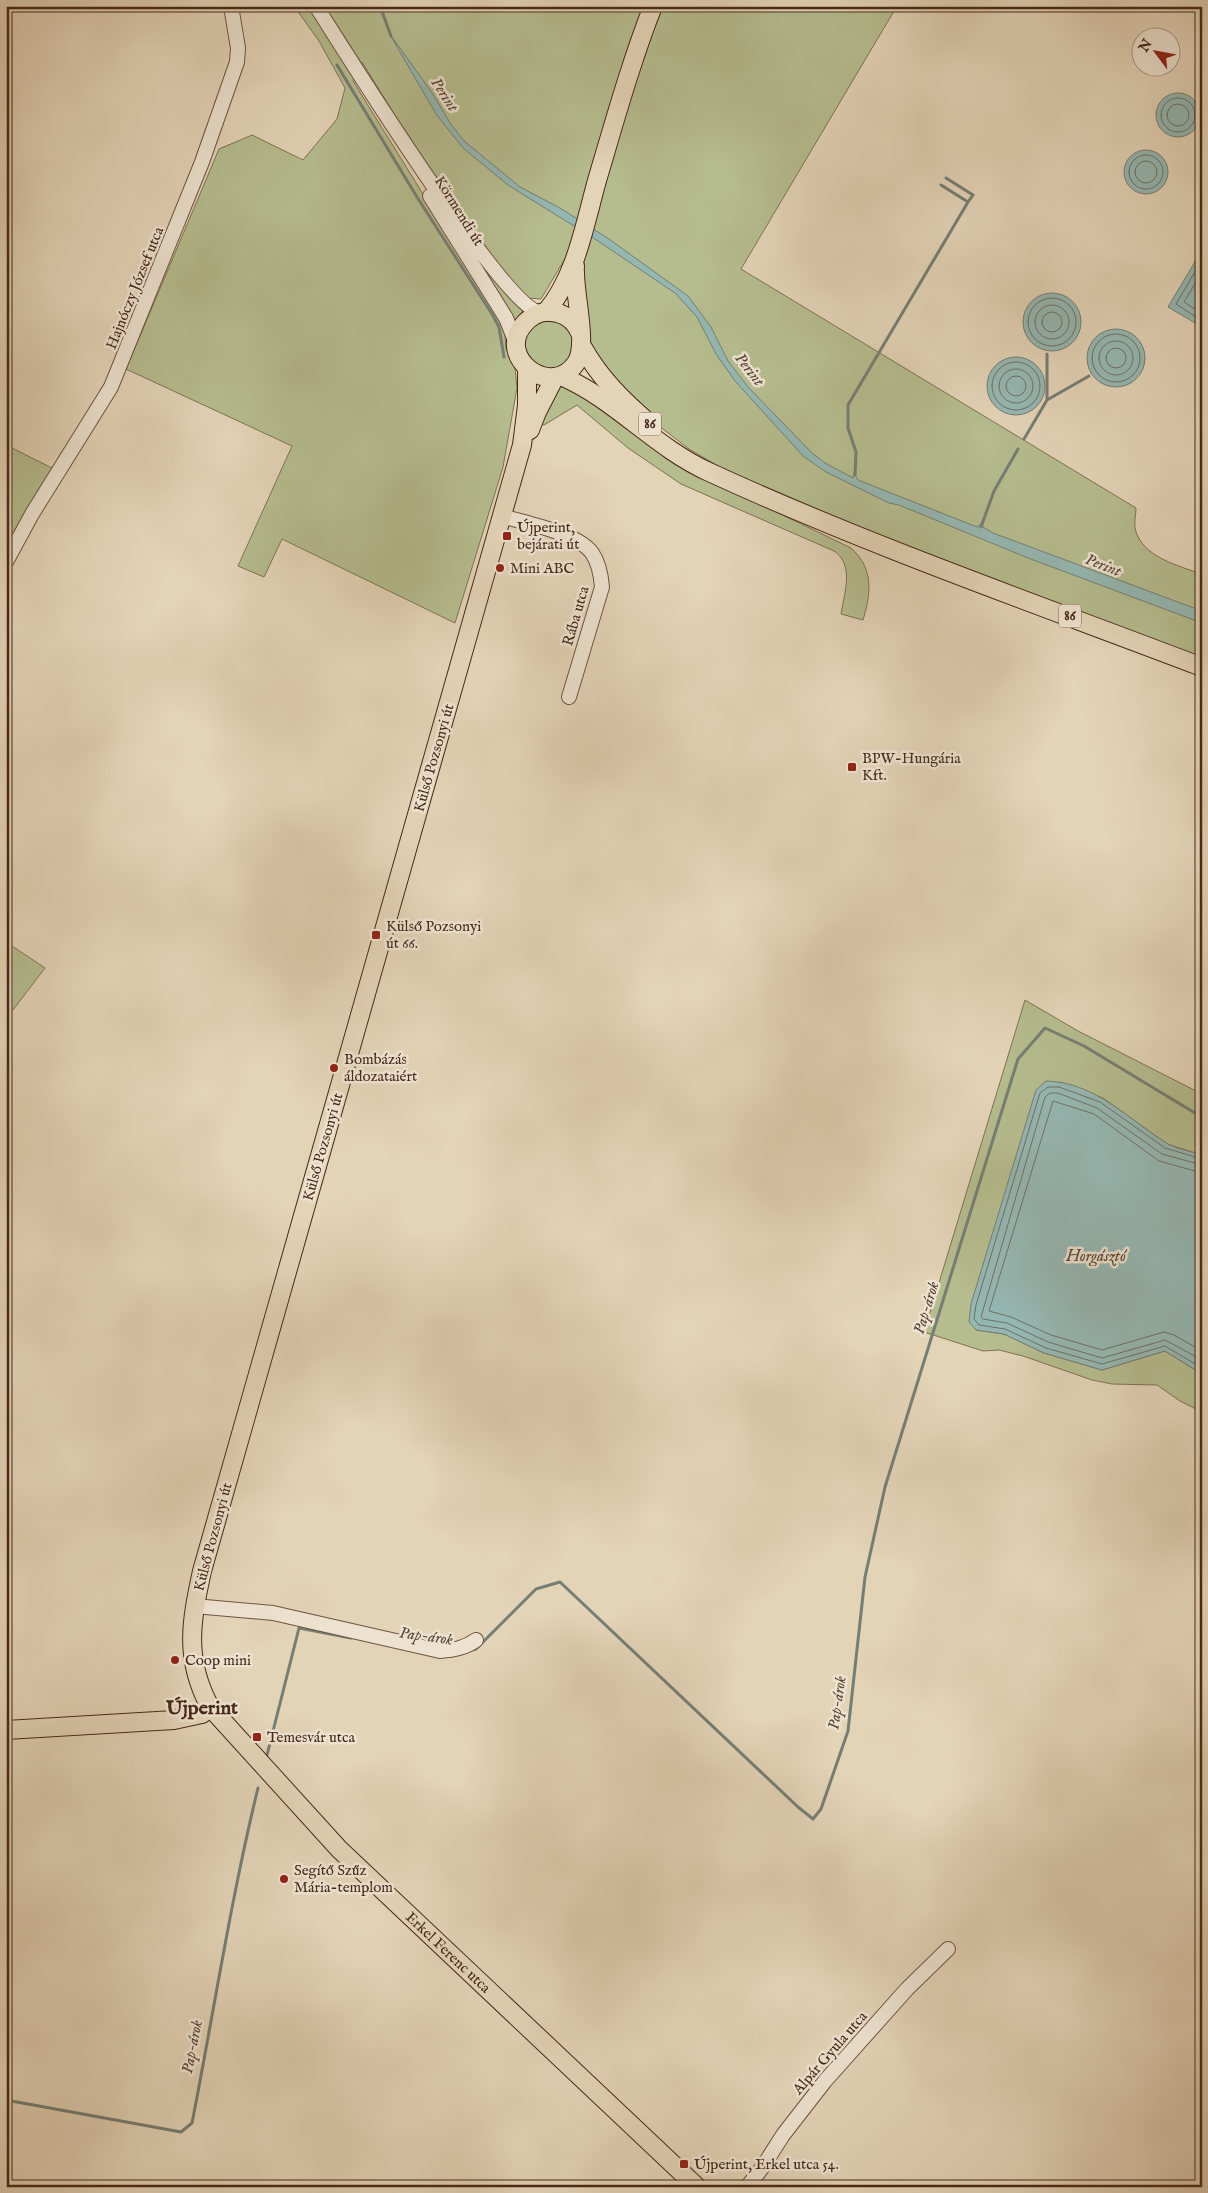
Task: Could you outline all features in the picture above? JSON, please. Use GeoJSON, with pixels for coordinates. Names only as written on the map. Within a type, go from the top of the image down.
{"type":"FeatureCollection","features":[{"type":"Feature","properties":{"kind":"main road","name":"86"},"geometry":{"type":"LineString","coordinates":[[516,343],[519,331],[526,322],[544,312],[560,295],[576,256],[629,71],[653,6]]}},
{"type":"Feature","properties":{"kind":"main road","name":"86"},"geometry":{"type":"LineString","coordinates":[[576,256],[575,285],[581,339]]}},
{"type":"Feature","properties":{"kind":"main road","name":"86"},"geometry":{"type":"LineString","coordinates":[[544,312],[564,315],[574,323],[594,368],[647,422],[675,444],[735,484]]}},
{"type":"Feature","properties":{"kind":"main road"},"geometry":{"type":"LineString","coordinates":[[514,472],[536,412],[558,376],[576,364],[581,339]]}},
{"type":"Feature","properties":{"kind":"main road"},"geometry":{"type":"LineString","coordinates":[[514,472],[525,432],[527,370],[520,360],[516,343]]}},
{"type":"Feature","properties":{"kind":"main road","name":"86"},"geometry":{"type":"LineString","coordinates":[[527,370],[543,377],[558,376],[585,387],[679,456],[735,484],[829,525],[1202,667]]}},
{"type":"Feature","properties":{"kind":"main road","name":"Külső Pozsonyi út"},"geometry":{"type":"LineString","coordinates":[[210,1707],[200,1689],[192,1652],[190,1631],[205,1561],[514,472]]}},
{"type":"Feature","properties":{"kind":"main road"},"geometry":{"type":"LineString","coordinates":[[6,1730],[174,1720],[202,1714],[210,1707]]}},
{"type":"Feature","properties":{"kind":"main road","name":"Erkel Ferenc utca"},"geometry":{"type":"LineString","coordinates":[[210,1707],[339,1849],[696,2187]]}},
{"type":"Feature","properties":{"kind":"street","name":"Hajnóczy József utca"},"geometry":{"type":"LineString","coordinates":[[6,562],[32,514],[92,421],[125,359],[202,162],[237,62],[238,48],[231,6]]}},
{"type":"Feature","properties":{"kind":"street","name":"Körmendi út"},"geometry":{"type":"LineString","coordinates":[[316,6],[437,192],[504,283],[529,308],[544,312]]}},
{"type":"Feature","properties":{"kind":"street","name":"Körmendi út"},"geometry":{"type":"LineString","coordinates":[[373,95],[423,184],[506,318],[516,343]]}},
{"type":"Feature","properties":{"kind":"street","name":"Rába utca"},"geometry":{"type":"LineString","coordinates":[[502,516],[560,534],[586,546],[593,554],[601,572],[602,587],[569,697]]}},
{"type":"Feature","properties":{"kind":"street"},"geometry":{"type":"LineString","coordinates":[[194,1606],[272,1613],[440,1651],[468,1646],[476,1640]]}},
{"type":"Feature","properties":{"kind":"street","name":"Alpár Gyula utca"},"geometry":{"type":"LineString","coordinates":[[747,2187],[762,2168],[783,2135],[825,2081],[907,1989],[948,1949]]}},
{"type":"Feature","properties":{"kind":"green space"},"geometry":{"type":"Polygon","coordinates":[[[294,6],[897,6],[741,269],[1136,508],[1135,528],[1145,546],[1172,564],[1202,574],[1202,661],[809,509],[720,467],[689,449],[642,413],[596,364],[569,252],[541,299],[528,298],[503,272],[459,215],[438,185],[362,62],[353,81],[504,325],[506,349],[515,367],[517,388],[503,467],[455,623],[282,539],[264,577],[238,566],[292,446],[126,369],[219,149],[252,135],[303,160],[337,119],[345,88],[319,41],[294,6]]]}},
{"type":"Feature","properties":{"kind":"green space"},"geometry":{"type":"Polygon","coordinates":[[[470,247],[523,312],[515,322],[470,247]]]}},
{"type":"Feature","properties":{"kind":"green space"},"geometry":{"type":"Polygon","coordinates":[[[555,318],[560,319],[577,338],[567,367],[536,370],[522,346],[530,325],[555,318]]]}},
{"type":"Feature","properties":{"kind":"green space"},"geometry":{"type":"Polygon","coordinates":[[[566,381],[698,474],[851,548],[864,564],[869,582],[868,601],[863,620],[841,614],[846,589],[846,572],[840,557],[834,551],[681,484],[628,448],[577,405],[544,425],[534,421],[550,388],[566,381]]]}},
{"type":"Feature","properties":{"kind":"green space"},"geometry":{"type":"Polygon","coordinates":[[[6,445],[60,472],[6,562],[6,445]]]}},
{"type":"Feature","properties":{"kind":"green space"},"geometry":{"type":"Polygon","coordinates":[[[6,942],[45,968],[6,1019],[6,942]]]}},
{"type":"Feature","properties":{"kind":"green space"},"geometry":{"type":"Polygon","coordinates":[[[1025,1000],[1078,1031],[1202,1094],[1202,1155],[1167,1144],[1103,1098],[1060,1082],[976,1330],[1004,1334],[1044,1353],[1102,1370],[1165,1351],[1202,1374],[1202,1412],[1180,1401],[1157,1385],[1112,1384],[1092,1380],[1023,1356],[999,1350],[983,1351],[924,1332],[1025,1000]]]}},
{"type":"Feature","properties":{"kind":"water"},"geometry":{"type":"Polygon","coordinates":[[[389,33],[464,141],[520,187],[560,208],[609,239],[688,296],[711,327],[728,361],[748,387],[812,453],[825,463],[853,478],[854,473],[858,480],[977,527],[982,523],[983,527],[993,533],[1202,611],[1202,623],[1028,558],[899,505],[889,503],[826,472],[803,456],[735,381],[716,354],[697,317],[675,293],[595,239],[508,185],[463,148],[436,114],[389,33]]]}},
{"type":"Feature","properties":{"kind":"water"},"geometry":{"type":"Polygon","coordinates":[[[1178,93],[1190,97],[1196,103],[1200,115],[1196,127],[1190,133],[1178,137],[1166,133],[1160,127],[1156,115],[1160,103],[1166,97],[1178,93]]]}},
{"type":"Feature","properties":{"kind":"water"},"geometry":{"type":"Polygon","coordinates":[[[1146,150],[1158,154],[1164,160],[1168,172],[1164,184],[1158,190],[1146,194],[1134,190],[1128,184],[1124,172],[1128,160],[1134,154],[1146,150]]]}},
{"type":"Feature","properties":{"kind":"water"},"geometry":{"type":"Polygon","coordinates":[[[1202,250],[1202,327],[1168,307],[1202,250]]]}},
{"type":"Feature","properties":{"kind":"water"},"geometry":{"type":"Polygon","coordinates":[[[1052,293],[1068,298],[1076,306],[1081,322],[1076,338],[1068,346],[1052,351],[1036,346],[1028,338],[1023,322],[1028,306],[1036,298],[1052,293]]]}},
{"type":"Feature","properties":{"kind":"water"},"geometry":{"type":"Polygon","coordinates":[[[1116,329],[1132,334],[1140,342],[1145,358],[1140,374],[1132,382],[1116,387],[1100,382],[1092,374],[1087,358],[1092,342],[1100,334],[1116,329]]]}},
{"type":"Feature","properties":{"kind":"water"},"geometry":{"type":"Polygon","coordinates":[[[1016,357],[1032,362],[1040,370],[1045,386],[1040,402],[1032,410],[1016,415],[1000,410],[992,402],[987,386],[992,370],[1000,362],[1016,357]]]}},
{"type":"Feature","properties":{"kind":"water","name":"Horgásztó"},"geometry":{"type":"Polygon","coordinates":[[[1046,1081],[1063,1083],[1095,1094],[1169,1144],[1202,1155],[1202,1374],[1165,1351],[1102,1370],[1044,1353],[1004,1334],[976,1330],[969,1322],[971,1304],[1036,1090],[1046,1081]]]}},
{"type":"Feature","properties":{"kind":"waterway","name":"Perint"},"geometry":{"type":"LineString","coordinates":[[380,6],[391,36]]}},
{"type":"Feature","properties":{"kind":"waterway"},"geometry":{"type":"LineString","coordinates":[[337,65],[417,197],[492,314],[499,327],[504,357]]}},
{"type":"Feature","properties":{"kind":"waterway"},"geometry":{"type":"LineString","coordinates":[[946,178],[973,195],[968,202]]}},
{"type":"Feature","properties":{"kind":"waterway"},"geometry":{"type":"LineString","coordinates":[[855,475],[856,452],[848,428],[848,405],[968,202],[941,185]]}},
{"type":"Feature","properties":{"kind":"waterway"},"geometry":{"type":"LineString","coordinates":[[1047,354],[1047,400]]}},
{"type":"Feature","properties":{"kind":"waterway"},"geometry":{"type":"LineString","coordinates":[[1024,439],[1047,400],[1089,376]]}},
{"type":"Feature","properties":{"kind":"waterway"},"geometry":{"type":"LineString","coordinates":[[981,527],[994,491],[1018,449]]}},
{"type":"Feature","properties":{"kind":"waterway","name":"Pap-árok"},"geometry":{"type":"LineString","coordinates":[[472,1650],[476,1649],[536,1589],[560,1582],[813,1819],[821,1809],[848,1731],[865,1577],[885,1487],[1018,1059],[1045,1028],[1084,1046],[1195,1113],[1202,1114]]}},
{"type":"Feature","properties":{"kind":"waterway","name":"Pap-árok"},"geometry":{"type":"LineString","coordinates":[[267,1755],[299,1628],[351,1638]]}},
{"type":"Feature","properties":{"kind":"waterway","name":"Pap-árok"},"geometry":{"type":"LineString","coordinates":[[6,2100],[181,2132],[192,2123],[231,1913],[258,1788]]}},
{"type":"Feature","properties":{"kind":"place","name":"Újperint, bejárati út"},"geometry":{"type":"Point","coordinates":[507,536]}},
{"type":"Feature","properties":{"kind":"place","name":"Mini ABC"},"geometry":{"type":"Point","coordinates":[500,568]}},
{"type":"Feature","properties":{"kind":"place","name":"BPW-Hungária Kft."},"geometry":{"type":"Point","coordinates":[852,767]}},
{"type":"Feature","properties":{"kind":"place","name":"Külső Pozsonyi út 66."},"geometry":{"type":"Point","coordinates":[376,935]}},
{"type":"Feature","properties":{"kind":"place","name":"Bombázás áldozataiért"},"geometry":{"type":"Point","coordinates":[334,1068]}},
{"type":"Feature","properties":{"kind":"place","name":"Coop mini"},"geometry":{"type":"Point","coordinates":[175,1660]}},
{"type":"Feature","properties":{"kind":"place","name":"Temesvár utca"},"geometry":{"type":"Point","coordinates":[257,1737]}},
{"type":"Feature","properties":{"kind":"place","name":"Segítő Szűz Mária-templom"},"geometry":{"type":"Point","coordinates":[284,1879]}},
{"type":"Feature","properties":{"kind":"place","name":"Újperint, Erkel utca 54."},"geometry":{"type":"Point","coordinates":[684,2164]}},
{"type":"Feature","properties":{"kind":"district","name":"Újperint"},"geometry":{"type":"Point","coordinates":[202,1708]}}]}
